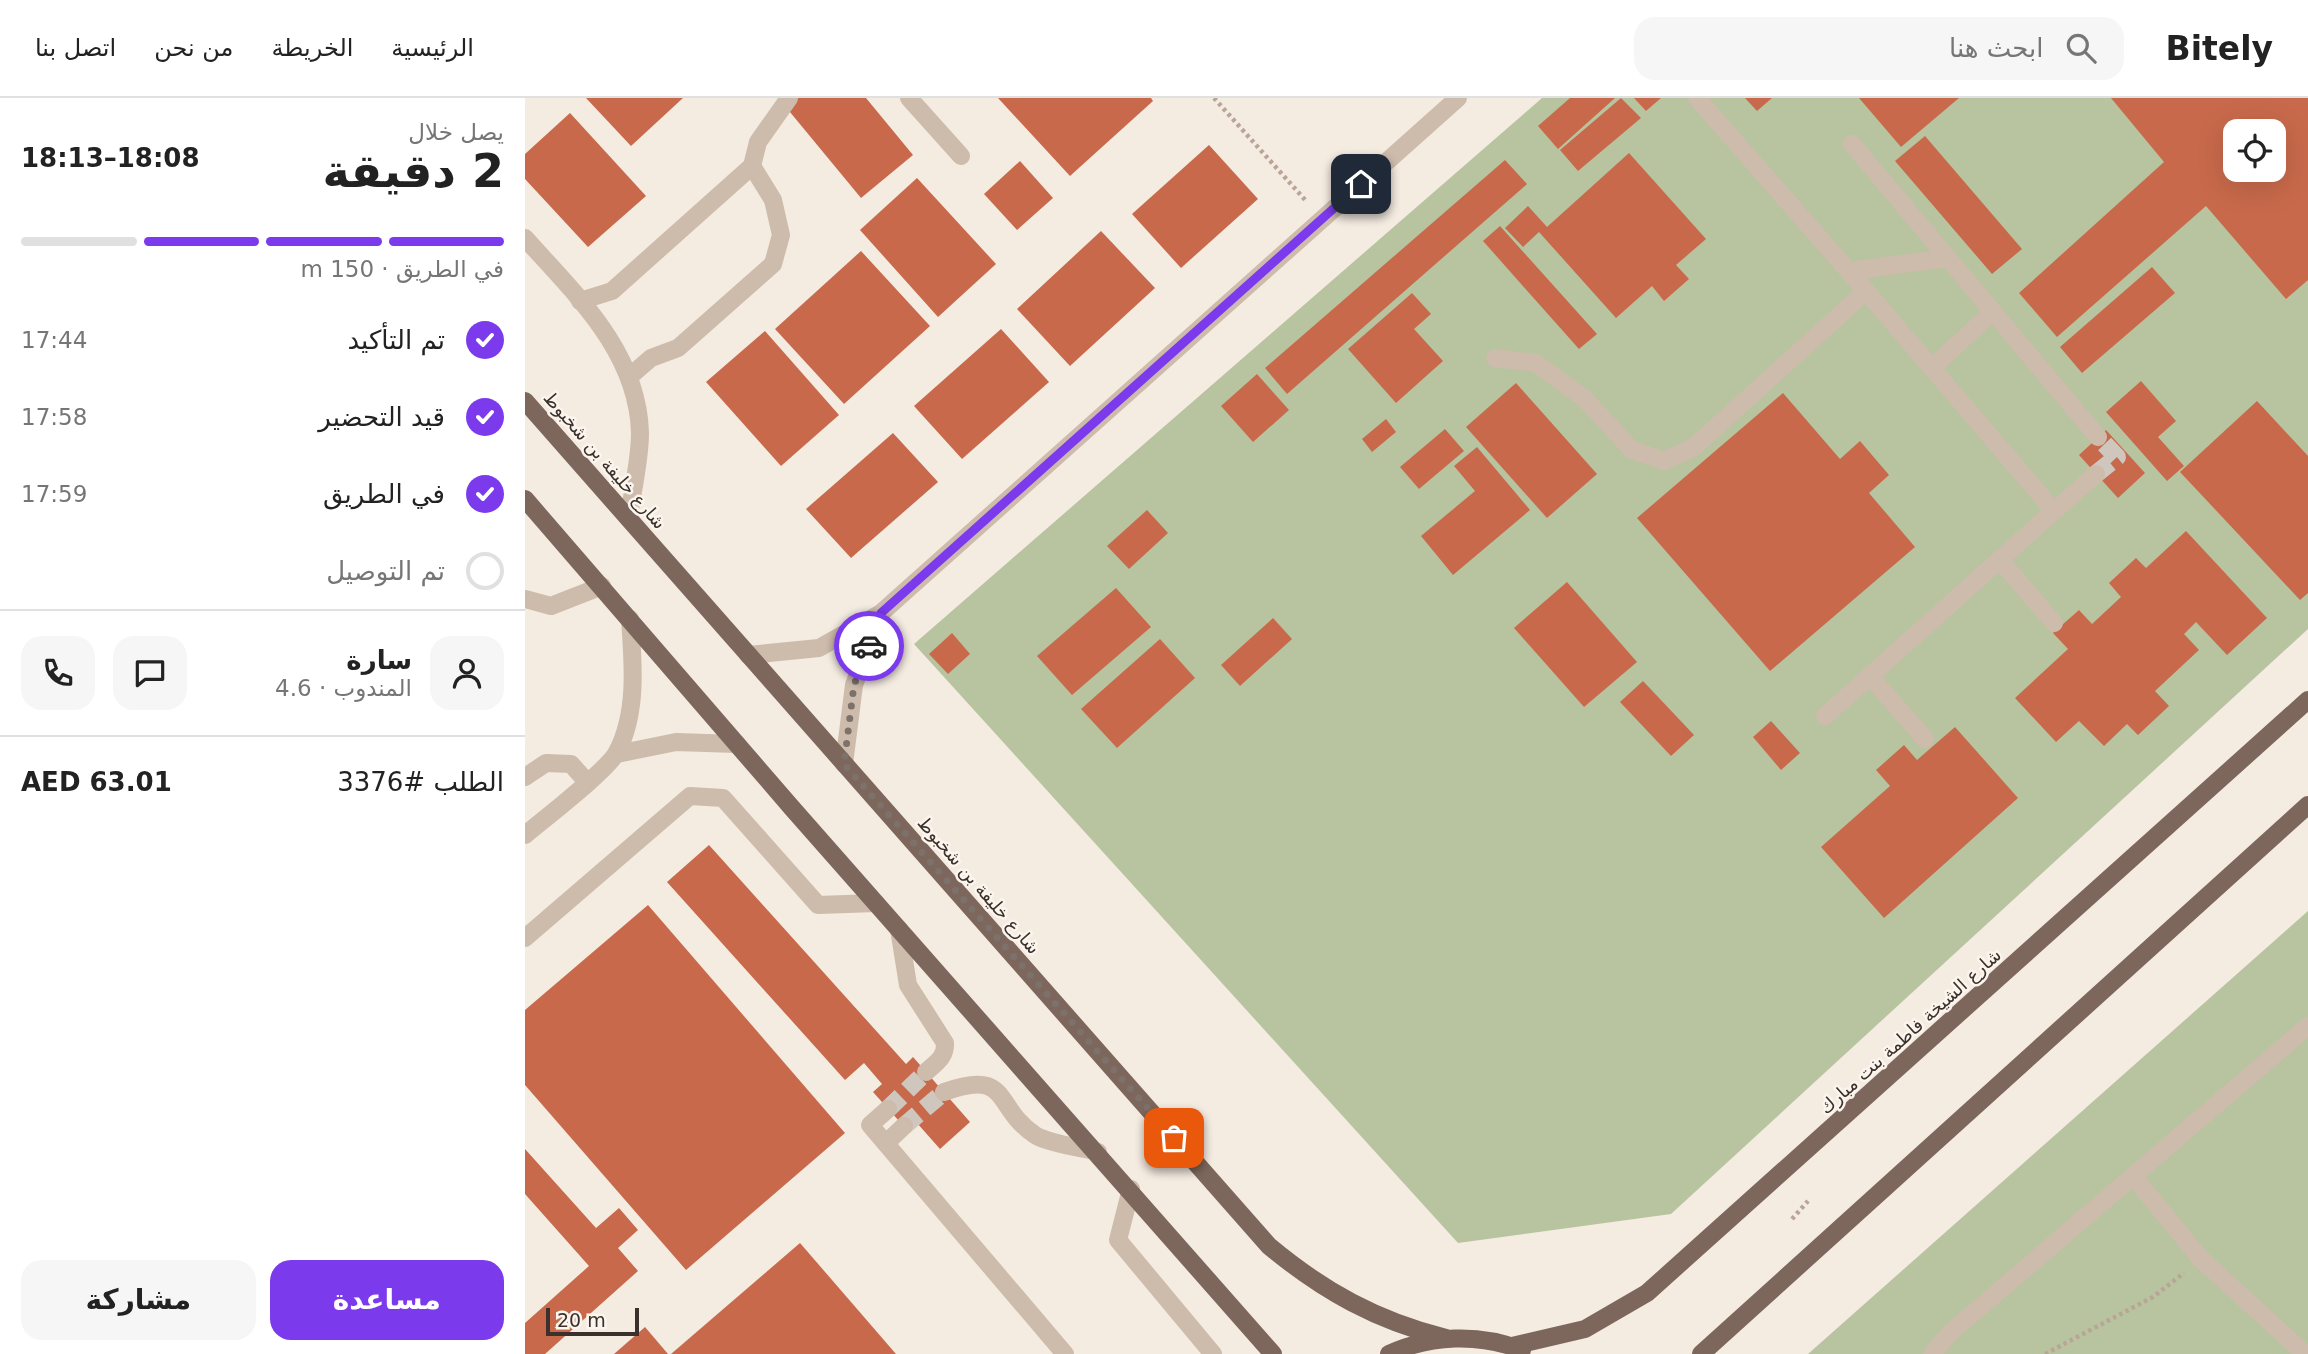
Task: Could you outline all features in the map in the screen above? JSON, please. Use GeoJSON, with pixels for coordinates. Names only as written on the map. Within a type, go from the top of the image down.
{"type":"FeatureCollection","features":[{"type":"Feature","properties":{"kind":"main road","name":"شارع خليفة بن شخبوط"},"geometry":{"type":"LineString","coordinates":[[525,401],[1269,1246],[1302,1273],[1369,1314],[1411,1330],[1446,1338]]}},
{"type":"Feature","properties":{"kind":"main road"},"geometry":{"type":"LineString","coordinates":[[525,499],[1273,1354]]}},
{"type":"Feature","properties":{"kind":"main road","name":"شارع الشيخة فاطمة بنت مبارك"},"geometry":{"type":"LineString","coordinates":[[1512,1346],[1585,1329],[1647,1293],[2308,700]]}},
{"type":"Feature","properties":{"kind":"main road"},"geometry":{"type":"LineString","coordinates":[[1701,1354],[2308,805]]}},
{"type":"Feature","properties":{"kind":"main road"},"geometry":{"type":"LineString","coordinates":[[1389,1354],[1446,1338],[1479,1339],[1512,1346],[1531,1354]]}},
{"type":"Feature","properties":{"kind":"street"},"geometry":{"type":"LineString","coordinates":[[580,301],[612,291],[752,166],[758,142],[789,98]]}},
{"type":"Feature","properties":{"kind":"street"},"geometry":{"type":"LineString","coordinates":[[909,98],[961,156]]}},
{"type":"Feature","properties":{"kind":"street"},"geometry":{"type":"LineString","coordinates":[[748,655],[819,648],[881,613],[1458,98]]}},
{"type":"Feature","properties":{"kind":"street"},"geometry":{"type":"LineString","coordinates":[[1697,98],[2054,511]]}},
{"type":"Feature","properties":{"kind":"street"},"geometry":{"type":"LineString","coordinates":[[1852,144],[2098,437]]}},
{"type":"Feature","properties":{"kind":"street"},"geometry":{"type":"LineString","coordinates":[[629,377],[651,358],[678,348],[773,264],[781,235],[773,200],[752,166]]}},
{"type":"Feature","properties":{"kind":"street"},"geometry":{"type":"LineString","coordinates":[[525,238],[580,301],[622,357],[629,377],[640,433],[629,519]]}},
{"type":"Feature","properties":{"kind":"street"},"geometry":{"type":"LineString","coordinates":[[1849,271],[1948,258]]}},
{"type":"Feature","properties":{"kind":"street"},"geometry":{"type":"LineString","coordinates":[[1495,358],[1535,363],[1585,399],[1632,450],[1664,461],[1694,447],[1866,291]]}},
{"type":"Feature","properties":{"kind":"street"},"geometry":{"type":"LineString","coordinates":[[1932,368],[1993,311]]}},
{"type":"Feature","properties":{"kind":"street"},"geometry":{"type":"LineString","coordinates":[[1825,716],[2097,474]]}},
{"type":"Feature","properties":{"kind":"street"},"geometry":{"type":"LineString","coordinates":[[2000,560],[2054,623]]}},
{"type":"Feature","properties":{"kind":"street"},"geometry":{"type":"LineString","coordinates":[[525,599],[551,606],[602,586]]}},
{"type":"Feature","properties":{"kind":"street"},"geometry":{"type":"LineString","coordinates":[[844,764],[854,685],[881,613]]}},
{"type":"Feature","properties":{"kind":"street"},"geometry":{"type":"LineString","coordinates":[[617,754],[631,702],[633,674],[630,619]]}},
{"type":"Feature","properties":{"kind":"street"},"geometry":{"type":"LineString","coordinates":[[1870,676],[1926,739]]}},
{"type":"Feature","properties":{"kind":"street"},"geometry":{"type":"LineString","coordinates":[[525,835],[617,754],[676,742],[737,744]]}},
{"type":"Feature","properties":{"kind":"street"},"geometry":{"type":"LineString","coordinates":[[525,777],[546,763],[571,764],[587,782]]}},
{"type":"Feature","properties":{"kind":"street"},"geometry":{"type":"LineString","coordinates":[[525,938],[690,796],[723,798],[818,905],[876,903]]}},
{"type":"Feature","properties":{"kind":"street"},"geometry":{"type":"LineString","coordinates":[[899,929],[908,985],[944,1043],[946,1051],[926,1072]]}},
{"type":"Feature","properties":{"kind":"street"},"geometry":{"type":"LineString","coordinates":[[1932,1354],[1950,1333],[2308,1026]]}},
{"type":"Feature","properties":{"kind":"street"},"geometry":{"type":"LineString","coordinates":[[944,1092],[969,1082],[992,1087],[1035,1136],[1098,1152]]}},
{"type":"Feature","properties":{"kind":"street"},"geometry":{"type":"LineString","coordinates":[[888,1108],[870,1125],[1065,1354]]}},
{"type":"Feature","properties":{"kind":"street"},"geometry":{"type":"LineString","coordinates":[[886,1143],[904,1126]]}},
{"type":"Feature","properties":{"kind":"street"},"geometry":{"type":"LineString","coordinates":[[2133,1176],[2201,1259],[2305,1354]]}},
{"type":"Feature","properties":{"kind":"street"},"geometry":{"type":"LineString","coordinates":[[1131,1189],[1118,1240],[1213,1354]]}},
{"type":"Feature","properties":{"kind":"path"},"geometry":{"type":"LineString","coordinates":[[1214,98],[1322,219]]}},
{"type":"Feature","properties":{"kind":"path"},"geometry":{"type":"LineString","coordinates":[[1792,1219],[1808,1201]]}},
{"type":"Feature","properties":{"kind":"path"},"geometry":{"type":"LineString","coordinates":[[2045,1354],[2153,1297],[2201,1259]]}},
{"type":"Feature","properties":{"kind":"green space"},"geometry":{"type":"Polygon","coordinates":[[[1542,98],[2308,98],[2308,629],[1671,1214],[1458,1243],[914,644],[1542,98]]]}},
{"type":"Feature","properties":{"kind":"green space"},"geometry":{"type":"Polygon","coordinates":[[[2308,911],[2308,1354],[1808,1354],[2308,911]]]}},
{"type":"Feature","properties":{"kind":"building"},"geometry":{"type":"Polygon","coordinates":[[[586,98],[683,98],[631,146],[586,98]]]}},
{"type":"Feature","properties":{"kind":"building"},"geometry":{"type":"Polygon","coordinates":[[[795,98],[866,98],[913,155],[861,198],[785,106],[795,98]]]}},
{"type":"Feature","properties":{"kind":"building"},"geometry":{"type":"Polygon","coordinates":[[[998,98],[1151,98],[1153,101],[1070,176],[998,98]]]}},
{"type":"Feature","properties":{"kind":"building"},"geometry":{"type":"Polygon","coordinates":[[[1570,98],[1615,98],[1558,149],[1538,126],[1570,98]]]}},
{"type":"Feature","properties":{"kind":"building"},"geometry":{"type":"Polygon","coordinates":[[[1621,98],[1641,118],[1578,171],[1560,150],[1621,98]]]}},
{"type":"Feature","properties":{"kind":"building"},"geometry":{"type":"Polygon","coordinates":[[[1634,98],[1661,98],[1646,111],[1634,98]]]}},
{"type":"Feature","properties":{"kind":"building"},"geometry":{"type":"Polygon","coordinates":[[[1745,98],[1772,98],[1757,111],[1745,98]]]}},
{"type":"Feature","properties":{"kind":"building"},"geometry":{"type":"Polygon","coordinates":[[[1859,98],[1959,98],[1901,147],[1859,98]]]}},
{"type":"Feature","properties":{"kind":"building"},"geometry":{"type":"Polygon","coordinates":[[[2111,98],[2308,98],[2308,280],[2286,299],[2206,206],[2057,337],[2019,293],[2164,162],[2111,98]]]}},
{"type":"Feature","properties":{"kind":"building"},"geometry":{"type":"Polygon","coordinates":[[[570,113],[646,196],[588,247],[525,179],[525,154],[570,113]]]}},
{"type":"Feature","properties":{"kind":"building"},"geometry":{"type":"Polygon","coordinates":[[[1925,136],[2022,249],[1992,274],[1895,161],[1925,136]]]}},
{"type":"Feature","properties":{"kind":"building"},"geometry":{"type":"Polygon","coordinates":[[[1209,145],[1258,199],[1181,268],[1132,214],[1209,145]]]}},
{"type":"Feature","properties":{"kind":"building"},"geometry":{"type":"Polygon","coordinates":[[[1629,153],[1706,239],[1676,265],[1689,279],[1664,301],[1652,286],[1616,318],[1539,232],[1523,247],[1505,228],[1528,206],[1547,227],[1629,153]]]}},
{"type":"Feature","properties":{"kind":"building"},"geometry":{"type":"Polygon","coordinates":[[[1505,160],[1527,184],[1287,394],[1265,368],[1505,160]]]}},
{"type":"Feature","properties":{"kind":"building"},"geometry":{"type":"Polygon","coordinates":[[[1020,161],[1053,198],[1017,230],[984,194],[1020,161]]]}},
{"type":"Feature","properties":{"kind":"building"},"geometry":{"type":"Polygon","coordinates":[[[917,178],[996,264],[938,317],[860,230],[917,178]]]}},
{"type":"Feature","properties":{"kind":"building"},"geometry":{"type":"Polygon","coordinates":[[[1500,226],[1597,334],[1579,349],[1483,241],[1500,226]]]}},
{"type":"Feature","properties":{"kind":"building"},"geometry":{"type":"Polygon","coordinates":[[[1101,231],[1155,288],[1070,366],[1017,309],[1101,231]]]}},
{"type":"Feature","properties":{"kind":"building"},"geometry":{"type":"Polygon","coordinates":[[[861,251],[930,326],[844,404],[775,329],[861,251]]]}},
{"type":"Feature","properties":{"kind":"building"},"geometry":{"type":"Polygon","coordinates":[[[2152,267],[2175,293],[2082,373],[2060,347],[2152,267]]]}},
{"type":"Feature","properties":{"kind":"building"},"geometry":{"type":"Polygon","coordinates":[[[1412,293],[1431,314],[1414,329],[1443,361],[1396,403],[1348,349],[1412,293]]]}},
{"type":"Feature","properties":{"kind":"building"},"geometry":{"type":"Polygon","coordinates":[[[1001,329],[1049,382],[962,459],[914,406],[1001,329]]]}},
{"type":"Feature","properties":{"kind":"building"},"geometry":{"type":"Polygon","coordinates":[[[765,331],[839,415],[781,466],[706,382],[765,331]]]}},
{"type":"Feature","properties":{"kind":"building"},"geometry":{"type":"Polygon","coordinates":[[[1257,374],[1289,410],[1253,442],[1221,406],[1257,374]]]}},
{"type":"Feature","properties":{"kind":"building"},"geometry":{"type":"Polygon","coordinates":[[[2141,381],[2176,421],[2158,437],[2184,466],[2167,481],[2106,412],[2141,381]]]}},
{"type":"Feature","properties":{"kind":"building"},"geometry":{"type":"Polygon","coordinates":[[[1516,383],[1597,474],[1547,518],[1466,427],[1516,383]]]}},
{"type":"Feature","properties":{"kind":"building"},"geometry":{"type":"Polygon","coordinates":[[[1783,393],[1840,459],[1860,441],[1889,475],[1869,493],[1915,547],[1770,671],[1637,518],[1783,393]]]}},
{"type":"Feature","properties":{"kind":"building"},"geometry":{"type":"Polygon","coordinates":[[[2257,401],[2308,456],[2308,593],[2300,600],[2180,472],[2257,401]]]}},
{"type":"Feature","properties":{"kind":"building"},"geometry":{"type":"Polygon","coordinates":[[[1386,419],[1396,432],[1372,452],[1362,439],[1386,419]]]}},
{"type":"Feature","properties":{"kind":"building"},"geometry":{"type":"Polygon","coordinates":[[[1445,429],[1464,451],[1419,489],[1400,467],[1445,429]]]}},
{"type":"Feature","properties":{"kind":"building"},"geometry":{"type":"Polygon","coordinates":[[[2106,430],[2145,473],[2118,498],[2079,455],[2106,430]]]}},
{"type":"Feature","properties":{"kind":"building"},"geometry":{"type":"Polygon","coordinates":[[[893,433],[938,482],[851,558],[806,509],[893,433]]]}},
{"type":"Feature","properties":{"kind":"building"},"geometry":{"type":"Polygon","coordinates":[[[1477,447],[1530,510],[1453,575],[1421,536],[1475,491],[1454,466],[1477,447]]]}},
{"type":"Feature","properties":{"kind":"building"},"geometry":{"type":"Polygon","coordinates":[[[1147,510],[1168,533],[1129,569],[1107,546],[1147,510]]]}},
{"type":"Feature","properties":{"kind":"building"},"geometry":{"type":"Polygon","coordinates":[[[2186,531],[2267,618],[2227,655],[2196,622],[2184,634],[2199,650],[2155,691],[2169,706],[2138,735],[2127,724],[2104,746],[2079,721],[2056,742],[2015,698],[2068,649],[2053,633],[2079,610],[2092,624],[2121,597],[2109,583],[2136,558],[2146,568],[2186,531]]]}},
{"type":"Feature","properties":{"kind":"building"},"geometry":{"type":"Polygon","coordinates":[[[1567,582],[1637,662],[1584,707],[1514,628],[1567,582]]]}},
{"type":"Feature","properties":{"kind":"building"},"geometry":{"type":"Polygon","coordinates":[[[1116,588],[1151,627],[1072,695],[1037,656],[1116,588]]]}},
{"type":"Feature","properties":{"kind":"building"},"geometry":{"type":"Polygon","coordinates":[[[1273,618],[1292,639],[1240,686],[1221,665],[1273,618]]]}},
{"type":"Feature","properties":{"kind":"building"},"geometry":{"type":"Polygon","coordinates":[[[952,633],[970,654],[948,674],[929,654],[952,633]]]}},
{"type":"Feature","properties":{"kind":"building"},"geometry":{"type":"Polygon","coordinates":[[[1160,639],[1195,678],[1117,748],[1081,709],[1160,639]]]}},
{"type":"Feature","properties":{"kind":"building"},"geometry":{"type":"Polygon","coordinates":[[[1643,681],[1694,735],[1671,756],[1620,702],[1643,681]]]}},
{"type":"Feature","properties":{"kind":"building"},"geometry":{"type":"Polygon","coordinates":[[[1771,721],[1800,753],[1781,770],[1753,737],[1771,721]]]}},
{"type":"Feature","properties":{"kind":"building"},"geometry":{"type":"Polygon","coordinates":[[[1955,727],[2018,798],[1884,918],[1821,847],[1890,786],[1876,770],[1904,745],[1917,760],[1955,727]]]}},
{"type":"Feature","properties":{"kind":"building"},"geometry":{"type":"Polygon","coordinates":[[[709,845],[906,1064],[913,1057],[970,1122],[940,1149],[917,1123],[908,1131],[873,1092],[882,1084],[864,1063],[845,1080],[667,882],[709,845]]]}},
{"type":"Feature","properties":{"kind":"building"},"geometry":{"type":"Polygon","coordinates":[[[648,905],[845,1133],[686,1270],[525,1085],[525,1010],[648,905]]]}},
{"type":"Feature","properties":{"kind":"building"},"geometry":{"type":"Polygon","coordinates":[[[525,1149],[596,1228],[619,1208],[638,1230],[618,1248],[638,1271],[545,1354],[525,1354],[525,1323],[589,1266],[525,1194],[525,1149]]]}},
{"type":"Feature","properties":{"kind":"building"},"geometry":{"type":"Polygon","coordinates":[[[800,1243],[896,1354],[671,1354],[800,1243]]]}},
{"type":"Feature","properties":{"kind":"building"},"geometry":{"type":"Polygon","coordinates":[[[645,1327],[668,1354],[614,1354],[645,1327]]]}},
{"type":"Feature","properties":{"kind":"tunnel"},"geometry":{"type":"LineString","coordinates":[[2096,474],[2117,457],[2098,437]]}},
{"type":"Feature","properties":{"kind":"tunnel"},"geometry":{"type":"LineString","coordinates":[[888,1109],[926,1072]]}},
{"type":"Feature","properties":{"kind":"tunnel"},"geometry":{"type":"LineString","coordinates":[[904,1126],[944,1092]]}},
{"type":"Feature","properties":{"kind":"way so far"},"geometry":{"type":"LineString","coordinates":[[869,646],[854,685],[844,764],[1174,1138]]}},
{"type":"Feature","properties":{"kind":"route"},"geometry":{"type":"LineString","coordinates":[[869,646],[881,613],[1361,184]]}}]}
